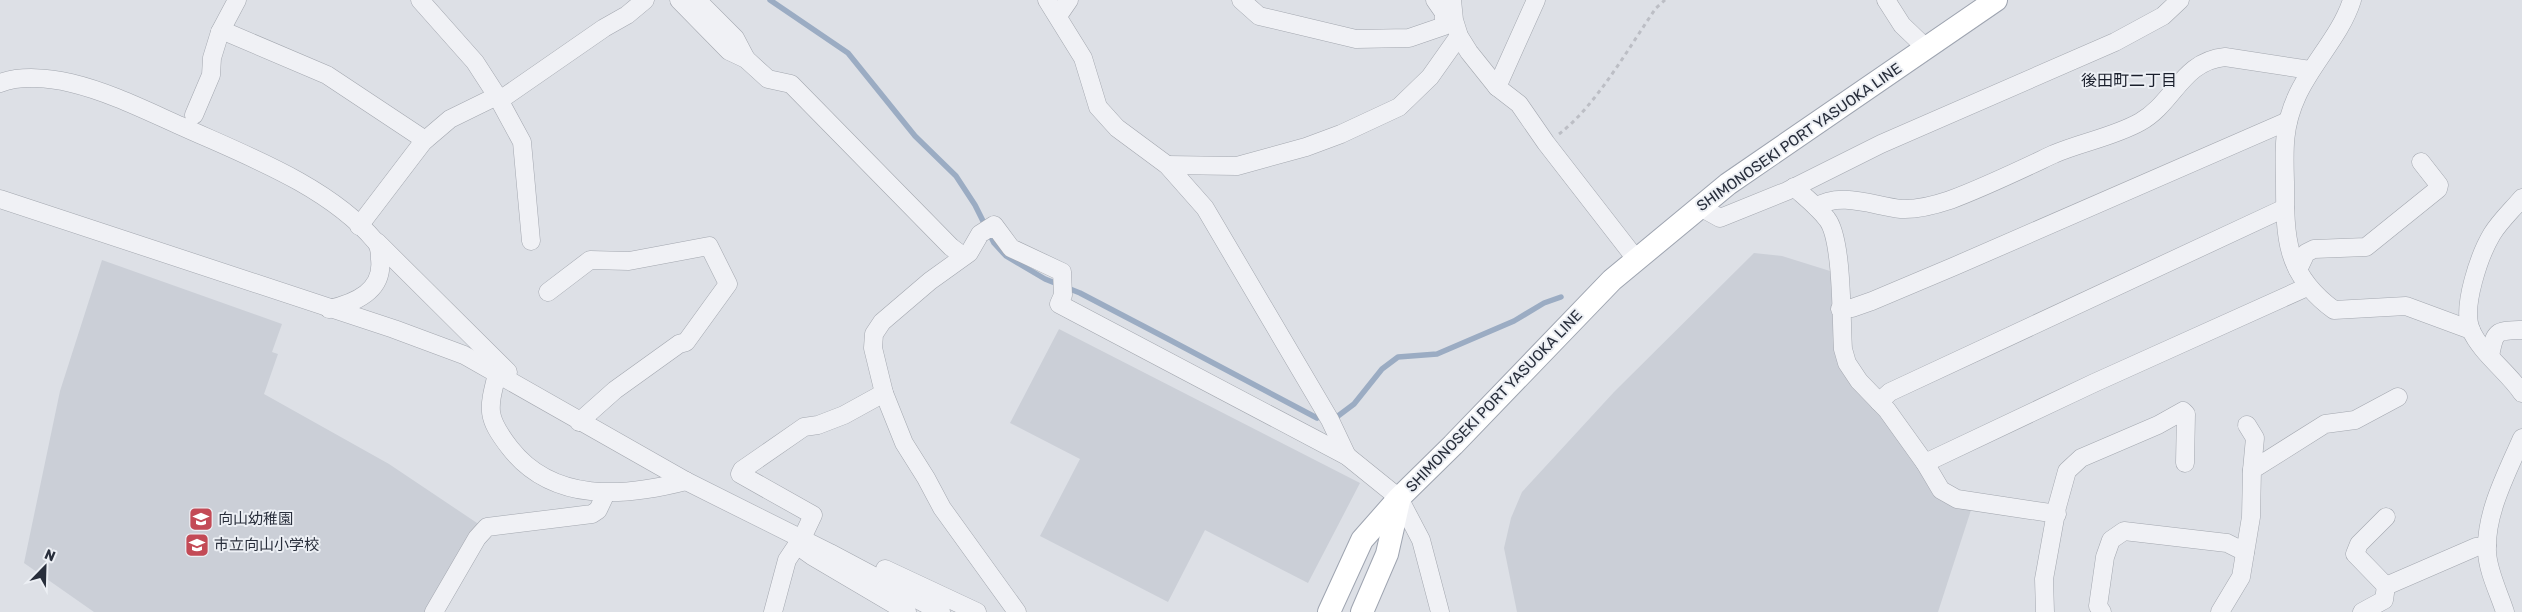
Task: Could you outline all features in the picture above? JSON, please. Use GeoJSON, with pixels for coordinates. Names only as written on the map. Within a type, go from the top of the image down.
{"type":"FeatureCollection","features":[{"type":"Feature","properties":{"kind":"main road","name":"SHIMONOSEKI PORT YASUOKA LINE"},"geometry":{"type":"LineString","coordinates":[[1329,612],[1362,540],[1399,498],[1454,445],[1612,280],[1700,207],[1769,155],[1996,0]]}},
{"type":"Feature","properties":{"kind":"main road","name":"SHIMONOSEKI PORT YASUOKA LINE"},"geometry":{"type":"LineString","coordinates":[[1362,612],[1386,554],[1399,498]]}},
{"type":"Feature","properties":{"kind":"street"},"geometry":{"type":"LineString","coordinates":[[194,115],[211,74],[212,58],[220,32],[237,0]]}},
{"type":"Feature","properties":{"kind":"street"},"geometry":{"type":"LineString","coordinates":[[420,0],[475,62],[498,98],[522,142],[532,241]]}},
{"type":"Feature","properties":{"kind":"street"},"geometry":{"type":"LineString","coordinates":[[359,226],[425,140],[450,119],[498,98],[604,28],[627,15],[645,0]]}},
{"type":"Feature","properties":{"kind":"street"},"geometry":{"type":"LineString","coordinates":[[679,0],[729,51],[746,58]]}},
{"type":"Feature","properties":{"kind":"street"},"geometry":{"type":"LineString","coordinates":[[697,0],[735,38],[746,58],[768,80],[791,84],[963,256]]}},
{"type":"Feature","properties":{"kind":"street"},"geometry":{"type":"LineString","coordinates":[[1047,0],[1083,58],[1098,107],[1117,128],[1167,165],[1205,208],[1330,420],[1347,456]]}},
{"type":"Feature","properties":{"kind":"street"},"geometry":{"type":"LineString","coordinates":[[1058,16],[1069,0]]}},
{"type":"Feature","properties":{"kind":"street"},"geometry":{"type":"LineString","coordinates":[[1241,0],[1259,16],[1356,39],[1409,38],[1444,26],[1444,13],[1435,0]]}},
{"type":"Feature","properties":{"kind":"street"},"geometry":{"type":"LineString","coordinates":[[1452,0],[1454,20],[1459,36],[1497,87],[1519,104],[1546,143],[1636,260]]}},
{"type":"Feature","properties":{"kind":"street"},"geometry":{"type":"LineString","coordinates":[[1497,87],[1536,0]]}},
{"type":"Feature","properties":{"kind":"street"},"geometry":{"type":"LineString","coordinates":[[1886,0],[1902,25],[1912,32],[1926,48]]}},
{"type":"Feature","properties":{"kind":"street"},"geometry":{"type":"LineString","coordinates":[[1700,207],[1720,218],[1794,186],[1881,144],[2115,42],[2163,16],[2180,0]]}},
{"type":"Feature","properties":{"kind":"street"},"geometry":{"type":"LineString","coordinates":[[2352,0],[2345,17],[2310,70],[2288,121],[2284,147],[2287,244],[2307,287],[2334,310],[2406,306],[2471,330]]}},
{"type":"Feature","properties":{"kind":"street"},"geometry":{"type":"LineString","coordinates":[[220,32],[234,36],[327,75],[425,140]]}},
{"type":"Feature","properties":{"kind":"street"},"geometry":{"type":"LineString","coordinates":[[1167,165],[1237,166],[1306,147],[1341,134],[1398,107],[1430,77],[1459,36]]}},
{"type":"Feature","properties":{"kind":"street"},"geometry":{"type":"LineString","coordinates":[[1816,207],[1823,202],[1836,199],[1908,209],[1949,200],[2054,155],[2141,122],[2159,106],[2192,70],[2213,58],[2225,57],[2310,70]]}},
{"type":"Feature","properties":{"kind":"street"},"geometry":{"type":"LineString","coordinates":[[0,83],[26,79],[52,79],[90,88],[275,170],[326,200],[359,226],[526,390]]}},
{"type":"Feature","properties":{"kind":"street"},"geometry":{"type":"LineString","coordinates":[[1840,309],[1852,308],[1872,301],[2288,121]]}},
{"type":"Feature","properties":{"kind":"street"},"geometry":{"type":"LineString","coordinates":[[2298,270],[2306,253],[2314,249],[2366,247],[2438,189],[2439,185],[2421,162]]}},
{"type":"Feature","properties":{"kind":"street"},"geometry":{"type":"LineString","coordinates":[[1794,186],[1828,220],[1835,238],[1843,350],[1847,363],[1859,381],[1879,402],[1926,463],[1941,490],[1950,497],[2057,514]]}},
{"type":"Feature","properties":{"kind":"street"},"geometry":{"type":"LineString","coordinates":[[2522,198],[2492,233],[2476,272],[2468,316],[2471,330],[2490,356],[2522,393]]}},
{"type":"Feature","properties":{"kind":"street"},"geometry":{"type":"LineString","coordinates":[[0,199],[394,329],[464,355],[579,422],[686,481],[830,552],[941,612]]}},
{"type":"Feature","properties":{"kind":"street"},"geometry":{"type":"LineString","coordinates":[[1879,402],[1890,392],[2285,208]]}},
{"type":"Feature","properties":{"kind":"street"},"geometry":{"type":"LineString","coordinates":[[1017,612],[942,508],[904,443],[884,393],[873,348],[874,334],[882,322],[969,253],[986,230],[994,225],[1011,248],[1062,272],[1063,295],[1059,304],[1347,456],[1399,498],[1421,540],[1440,612]]}},
{"type":"Feature","properties":{"kind":"street"},"geometry":{"type":"LineString","coordinates":[[329,309],[351,303],[372,288],[378,277],[381,264],[377,242]]}},
{"type":"Feature","properties":{"kind":"street"},"geometry":{"type":"LineString","coordinates":[[548,292],[590,260],[629,261],[709,246],[728,284],[686,342],[679,344],[615,390],[579,422]]}},
{"type":"Feature","properties":{"kind":"street"},"geometry":{"type":"LineString","coordinates":[[1926,463],[2094,383],[2307,287]]}},
{"type":"Feature","properties":{"kind":"street"},"geometry":{"type":"LineString","coordinates":[[2490,356],[2494,336],[2500,331],[2522,330]]}},
{"type":"Feature","properties":{"kind":"street"},"geometry":{"type":"LineString","coordinates":[[497,374],[489,404],[492,421],[520,460],[560,486],[606,493],[664,487],[686,481]]}},
{"type":"Feature","properties":{"kind":"street"},"geometry":{"type":"LineString","coordinates":[[773,612],[787,560],[813,515],[740,474],[742,470],[804,427],[844,415],[884,393]]}},
{"type":"Feature","properties":{"kind":"street"},"geometry":{"type":"LineString","coordinates":[[2252,470],[2325,424],[2355,420],[2398,397]]}},
{"type":"Feature","properties":{"kind":"street"},"geometry":{"type":"LineString","coordinates":[[2045,612],[2044,579],[2063,481],[2071,466],[2082,458],[2183,412],[2186,414],[2185,463]]}},
{"type":"Feature","properties":{"kind":"street"},"geometry":{"type":"LineString","coordinates":[[2220,612],[2238,584],[2246,552],[2251,517],[2255,438],[2247,425]]}},
{"type":"Feature","properties":{"kind":"street"},"geometry":{"type":"LineString","coordinates":[[2505,612],[2491,570],[2487,546],[2495,505],[2522,438]]}},
{"type":"Feature","properties":{"kind":"street"},"geometry":{"type":"LineString","coordinates":[[434,612],[477,538],[487,528],[592,514],[598,510],[606,493]]}},
{"type":"Feature","properties":{"kind":"street"},"geometry":{"type":"LineString","coordinates":[[742,508],[801,538],[977,612]]}},
{"type":"Feature","properties":{"kind":"street"},"geometry":{"type":"LineString","coordinates":[[2386,517],[2359,544],[2355,554],[2386,586]]}},
{"type":"Feature","properties":{"kind":"street"},"geometry":{"type":"LineString","coordinates":[[2102,612],[2098,606],[2105,557],[2111,540],[2124,531],[2227,543],[2246,552]]}},
{"type":"Feature","properties":{"kind":"street"},"geometry":{"type":"LineString","coordinates":[[801,538],[812,556],[907,612]]}},
{"type":"Feature","properties":{"kind":"street"},"geometry":{"type":"LineString","coordinates":[[2386,586],[2476,547],[2487,546]]}},
{"type":"Feature","properties":{"kind":"street"},"geometry":{"type":"LineString","coordinates":[[2362,612],[2384,600],[2386,586]]}},
{"type":"Feature","properties":{"kind":"path"},"geometry":{"type":"LineString","coordinates":[[1546,143],[1571,125],[1596,94],[1656,8],[1666,0]]}},
{"type":"Feature","properties":{"kind":"shaded area"},"geometry":{"type":"Polygon","coordinates":[[[1754,253],[1782,256],[1830,271],[1842,364],[1911,449],[1972,507],[1938,612],[1517,612],[1504,548],[1511,518],[1522,492],[1614,392],[1754,253]]]}},
{"type":"Feature","properties":{"kind":"shaded area"},"geometry":{"type":"Polygon","coordinates":[[[102,260],[282,324],[272,352],[278,354],[264,394],[389,464],[480,525],[428,612],[94,612],[24,563],[60,391],[102,260]]]}},
{"type":"Feature","properties":{"kind":"shaded area"},"geometry":{"type":"Polygon","coordinates":[[[1059,329],[1360,483],[1308,583],[1205,530],[1168,602],[1040,536],[1080,459],[1010,423],[1059,329]]]}},
{"type":"Feature","properties":{"kind":"waterway"},"geometry":{"type":"LineString","coordinates":[[770,0],[848,53],[915,136],[956,176],[975,205],[994,243],[1006,256],[1045,279],[1080,293],[1317,418]]}},
{"type":"Feature","properties":{"kind":"waterway"},"geometry":{"type":"LineString","coordinates":[[1338,416],[1354,404],[1382,369],[1398,357],[1437,354],[1514,321],[1544,303],[1561,297]]}},
{"type":"Feature","properties":{"kind":"place","name":"向山幼稚園"},"geometry":{"type":"Point","coordinates":[201,519]}},
{"type":"Feature","properties":{"kind":"place","name":"市立向山小学校"},"geometry":{"type":"Point","coordinates":[197,545]}},
{"type":"Feature","properties":{"kind":"district","name":"後田町二丁目"},"geometry":{"type":"Point","coordinates":[2129,80]}}]}
